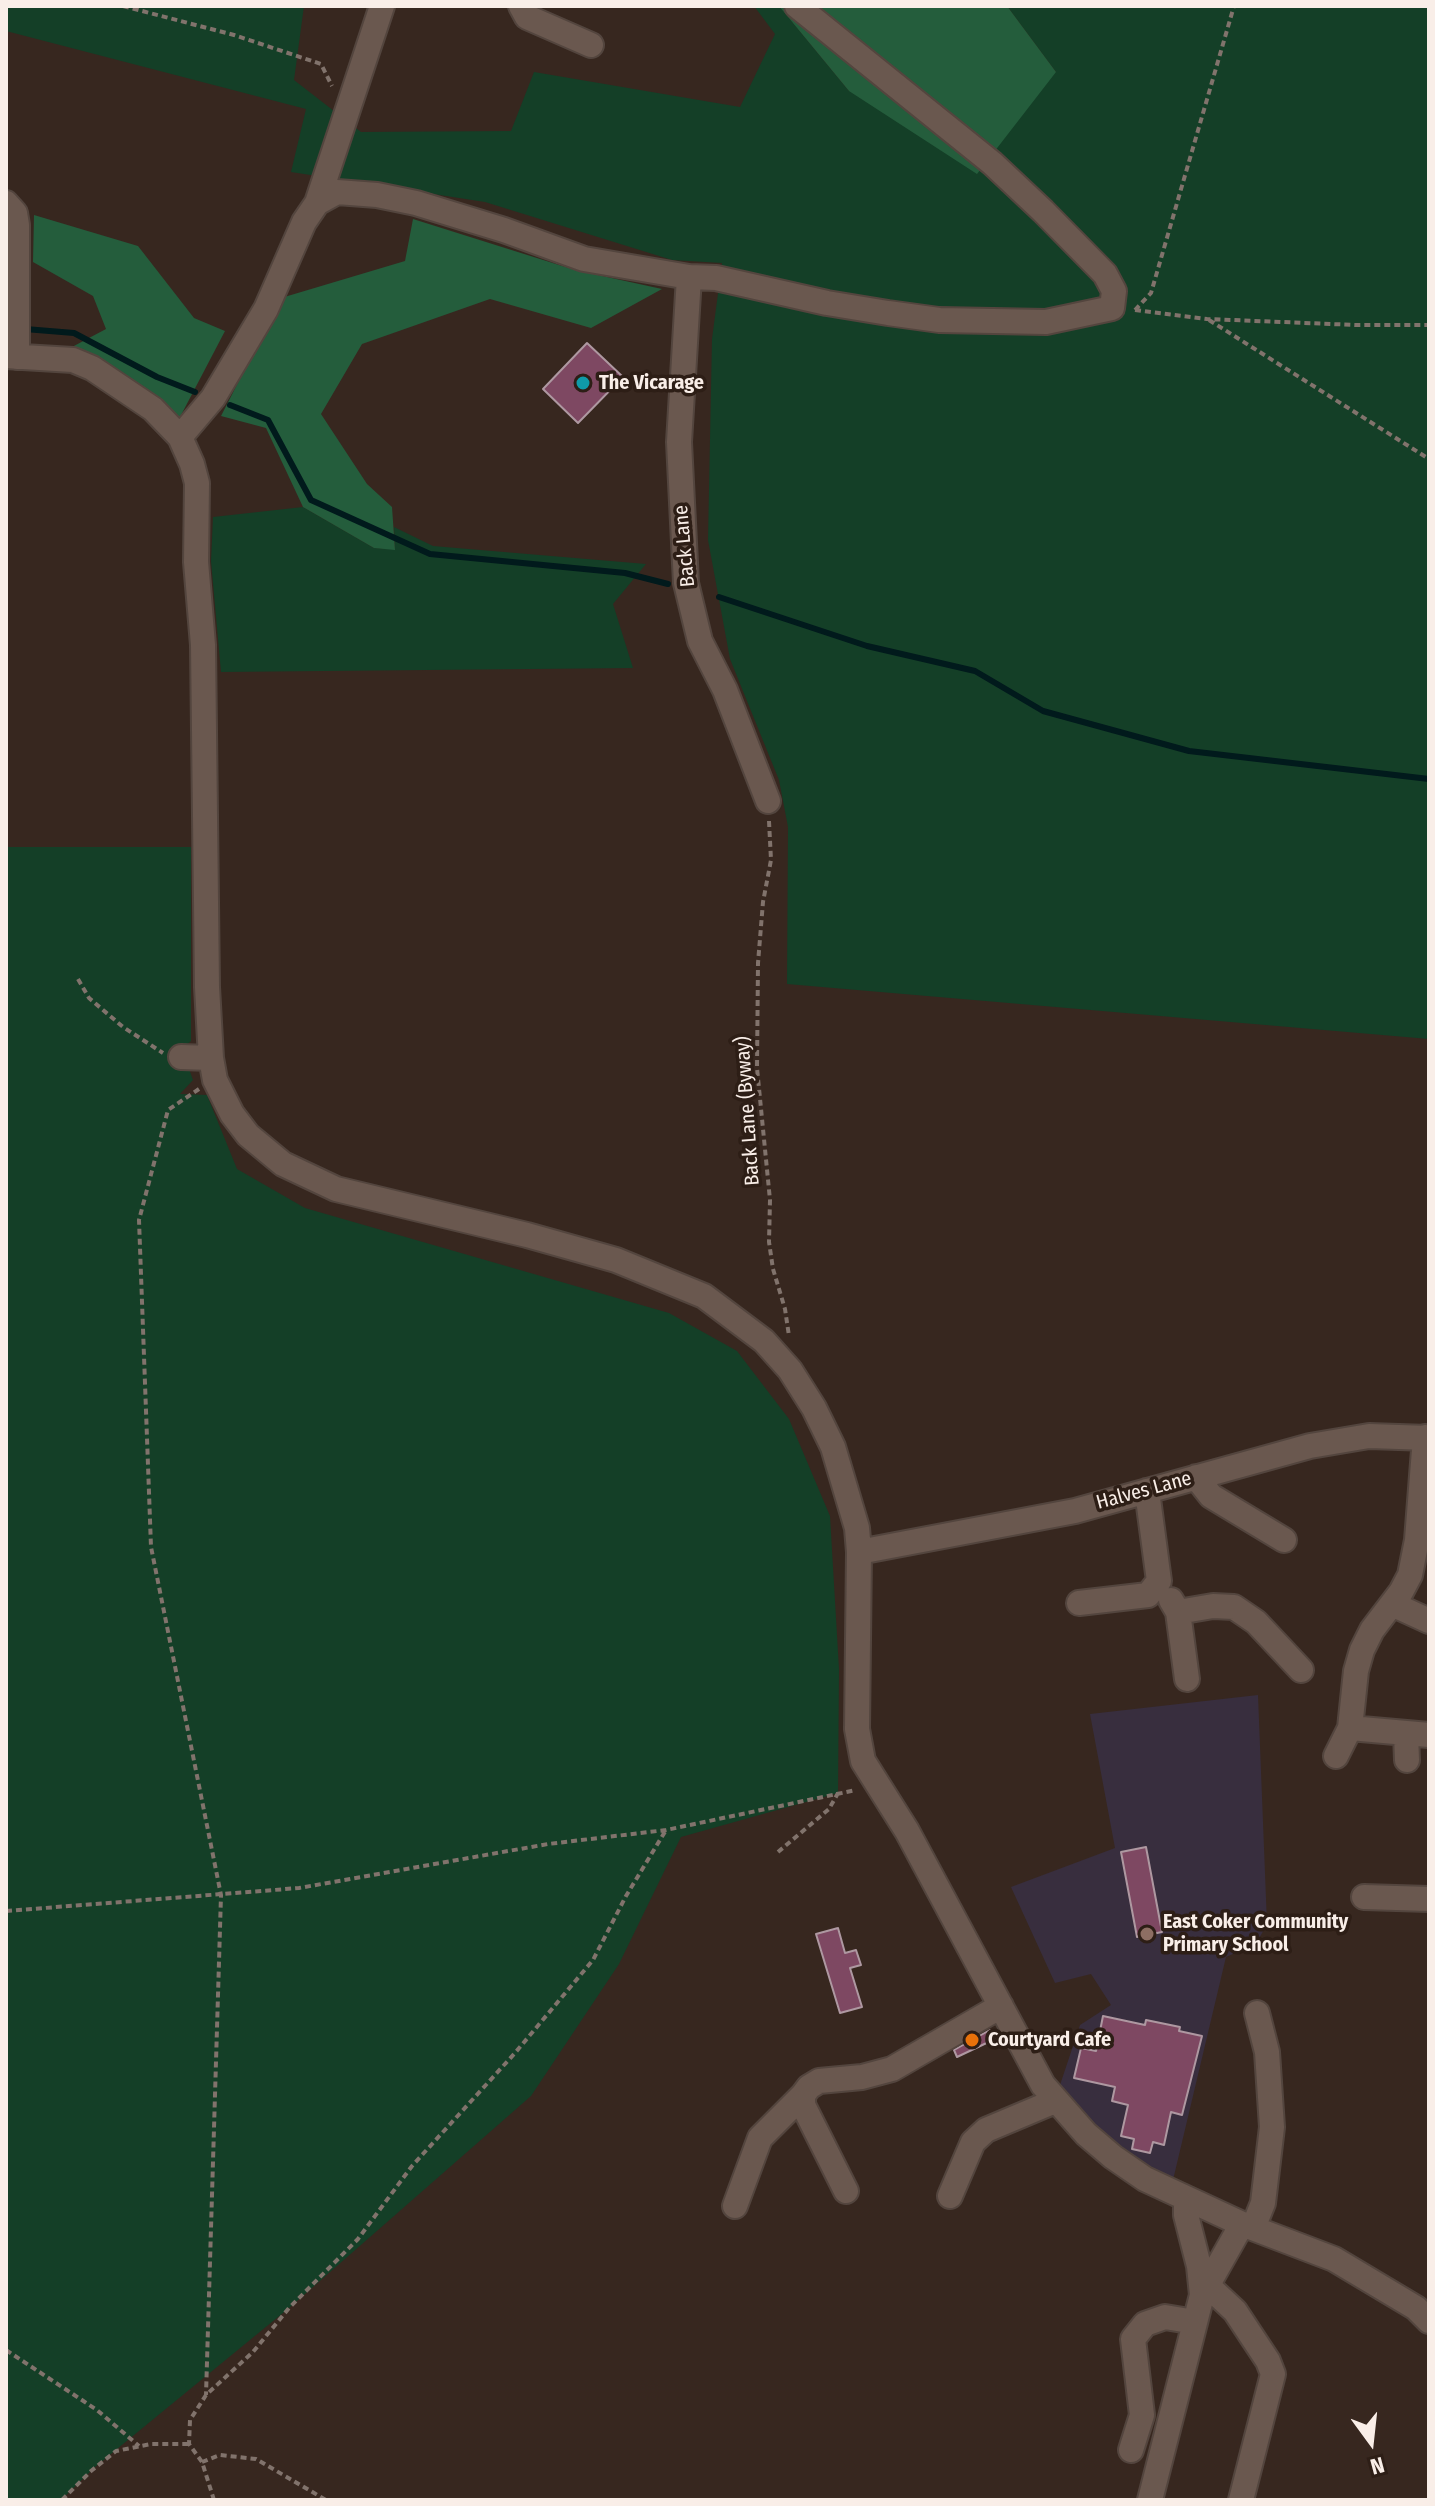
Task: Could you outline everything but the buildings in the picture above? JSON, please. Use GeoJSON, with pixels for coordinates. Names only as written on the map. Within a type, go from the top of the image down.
{"type":"FeatureCollection","features":[{"type":"Feature","properties":{"kind":"street"},"geometry":{"type":"LineString","coordinates":[[180,437],[213,398],[266,309],[304,222],[317,203],[382,6]]}},
{"type":"Feature","properties":{"kind":"street"},"geometry":{"type":"LineString","coordinates":[[521,6],[527,17],[591,45]]}},
{"type":"Feature","properties":{"kind":"street"},"geometry":{"type":"LineString","coordinates":[[317,203],[337,192],[377,195],[416,203],[504,230],[584,259],[689,277],[716,278],[827,303],[939,320],[1046,322],[1124,309],[1094,260],[992,163],[797,6]]}},
{"type":"Feature","properties":{"kind":"street"},"geometry":{"type":"LineString","coordinates":[[6,203],[15,213],[17,225],[12,357],[73,360],[92,368],[153,409],[180,437],[197,483],[196,562],[203,645],[207,987],[213,1069],[232,1114],[248,1135],[283,1164],[336,1189],[616,1260],[704,1296],[764,1341],[790,1370],[814,1408],[833,1447],[857,1528],[857,1729],[863,1761],[907,1831],[1043,2085],[1086,2134],[1145,2179],[1247,2226],[1334,2259],[1425,2309]]}},
{"type":"Feature","properties":{"kind":"street","name":"Back Lane"},"geometry":{"type":"LineString","coordinates":[[689,277],[679,442],[686,583],[700,641],[725,690],[768,801]]}},
{"type":"Feature","properties":{"kind":"street"},"geometry":{"type":"LineString","coordinates":[[181,1057],[213,1069]]}},
{"type":"Feature","properties":{"kind":"street","name":"Halves Lane"},"geometry":{"type":"LineString","coordinates":[[859,1552],[1075,1511],[1325,1443],[1369,1436],[1427,1437]]}},
{"type":"Feature","properties":{"kind":"street"},"geometry":{"type":"LineString","coordinates":[[1336,1756],[1350,1728],[1356,1671],[1362,1650],[1410,1575],[1417,1540],[1427,1437]]}},
{"type":"Feature","properties":{"kind":"street"},"geometry":{"type":"LineString","coordinates":[[1196,1477],[1211,1496],[1284,1540]]}},
{"type":"Feature","properties":{"kind":"street"},"geometry":{"type":"LineString","coordinates":[[1147,1491],[1159,1581],[1178,1612],[1187,1679]]}},
{"type":"Feature","properties":{"kind":"street"},"geometry":{"type":"LineString","coordinates":[[1079,1603],[1148,1595],[1159,1581]]}},
{"type":"Feature","properties":{"kind":"street"},"geometry":{"type":"LineString","coordinates":[[1392,1604],[1429,1621]]}},
{"type":"Feature","properties":{"kind":"street"},"geometry":{"type":"LineString","coordinates":[[1178,1612],[1213,1606],[1234,1607],[1256,1622],[1301,1670]]}},
{"type":"Feature","properties":{"kind":"street"},"geometry":{"type":"LineString","coordinates":[[1350,1728],[1418,1735],[1407,1760]]}},
{"type":"Feature","properties":{"kind":"street"},"geometry":{"type":"LineString","coordinates":[[1363,1895],[1429,1899]]}},
{"type":"Feature","properties":{"kind":"street"},"geometry":{"type":"LineString","coordinates":[[735,2206],[760,2138],[819,2081],[862,2077],[892,2069],[1001,2006]]}},
{"type":"Feature","properties":{"kind":"street"},"geometry":{"type":"LineString","coordinates":[[1150,2500],[1205,2290],[1263,2203],[1272,2127],[1267,2052],[1257,2013]]}},
{"type":"Feature","properties":{"kind":"street"},"geometry":{"type":"LineString","coordinates":[[803,2095],[803,2105],[846,2191]]}},
{"type":"Feature","properties":{"kind":"street"},"geometry":{"type":"LineString","coordinates":[[950,2196],[973,2142],[986,2130],[1055,2101]]}},
{"type":"Feature","properties":{"kind":"street"},"geometry":{"type":"LineString","coordinates":[[1186,2198],[1186,2215],[1205,2290],[1235,2311],[1268,2361],[1273,2374],[1241,2500]]}},
{"type":"Feature","properties":{"kind":"street"},"geometry":{"type":"LineString","coordinates":[[1131,2450],[1142,2415],[1133,2339],[1145,2324],[1165,2317],[1195,2322]]}},
{"type":"Feature","properties":{"kind":"path"},"geometry":{"type":"LineString","coordinates":[[123,6],[234,35],[321,64],[332,88]]}},
{"type":"Feature","properties":{"kind":"path"},"geometry":{"type":"LineString","coordinates":[[1124,309],[1151,293],[1234,6]]}},
{"type":"Feature","properties":{"kind":"path"},"geometry":{"type":"LineString","coordinates":[[1124,309],[1207,319],[1429,325]]}},
{"type":"Feature","properties":{"kind":"path"},"geometry":{"type":"LineString","coordinates":[[1207,319],[1429,459]]}},
{"type":"Feature","properties":{"kind":"path","name":"Back Lane (Byway)"},"geometry":{"type":"LineString","coordinates":[[768,801],[771,860],[763,902],[758,963],[757,1068],[770,1200],[769,1242],[785,1309],[790,1370]]}},
{"type":"Feature","properties":{"kind":"path"},"geometry":{"type":"LineString","coordinates":[[78,979],[89,998],[123,1027],[160,1052],[181,1057]]}},
{"type":"Feature","properties":{"kind":"path"},"geometry":{"type":"LineString","coordinates":[[206,2395],[221,1895],[151,1547],[139,1220],[168,1110],[213,1069]]}},
{"type":"Feature","properties":{"kind":"path"},"geometry":{"type":"LineString","coordinates":[[6,1911],[299,1888],[548,1844],[666,1830],[878,1787]]}},
{"type":"Feature","properties":{"kind":"path"},"geometry":{"type":"LineString","coordinates":[[778,1852],[829,1809],[838,1793]]}},
{"type":"Feature","properties":{"kind":"path"},"geometry":{"type":"LineString","coordinates":[[214,2500],[202,2462],[189,2444],[190,2420],[206,2395],[253,2352],[289,2308],[358,2239],[412,2166],[515,2053],[593,1960],[626,1896],[666,1830]]}},
{"type":"Feature","properties":{"kind":"path"},"geometry":{"type":"LineString","coordinates":[[6,2350],[97,2410],[139,2446]]}},
{"type":"Feature","properties":{"kind":"path"},"geometry":{"type":"LineString","coordinates":[[62,2500],[116,2451],[139,2446],[189,2444]]}},
{"type":"Feature","properties":{"kind":"path"},"geometry":{"type":"LineString","coordinates":[[202,2462],[220,2455],[256,2459],[326,2500]]}},
{"type":"Feature","properties":{"kind":"shaded area","name":"East Coker Community Primary School"},"geometry":{"type":"Polygon","coordinates":[[[1258,1695],[1267,1924],[1256,1944],[1226,1957],[1173,2180],[1119,2153],[1058,2091],[1080,2025],[1111,2005],[1091,1974],[1055,1983],[1011,1887],[1115,1848],[1090,1714],[1258,1695]]]}},
{"type":"Feature","properties":{"kind":"green space"},"geometry":{"type":"Polygon","coordinates":[[[6,6],[304,6],[294,80],[361,132],[511,131],[534,72],[740,107],[775,34],[754,6],[779,6],[849,91],[1056,72],[1007,6],[1429,6],[1429,1039],[787,984],[788,827],[779,780],[730,659],[708,540],[712,339],[722,263],[672,260],[485,202],[291,172],[306,109],[6,31],[6,6]]]}},
{"type":"Feature","properties":{"kind":"green space"},"geometry":{"type":"Polygon","coordinates":[[[779,6],[1007,6],[1056,72],[977,174],[849,91],[779,6]]]}},
{"type":"Feature","properties":{"kind":"green space"},"geometry":{"type":"Polygon","coordinates":[[[34,215],[138,246],[194,318],[225,331],[179,419],[142,387],[72,347],[106,329],[93,296],[33,262],[34,215]]]}},
{"type":"Feature","properties":{"kind":"green space"},"geometry":{"type":"Polygon","coordinates":[[[413,219],[575,270],[662,289],[591,328],[490,299],[362,344],[321,414],[367,484],[392,507],[395,550],[374,548],[303,507],[266,428],[221,416],[281,298],[405,261],[413,219]]]}},
{"type":"Feature","properties":{"kind":"green space"},"geometry":{"type":"Polygon","coordinates":[[[303,507],[374,548],[395,549],[394,527],[433,546],[646,564],[613,604],[633,668],[221,672],[211,561],[213,517],[303,507]]]}},
{"type":"Feature","properties":{"kind":"green space"},"geometry":{"type":"Polygon","coordinates":[[[6,847],[191,847],[191,1041],[182,1049],[193,1080],[180,1094],[207,1095],[237,1169],[305,1208],[669,1313],[737,1351],[789,1419],[830,1516],[839,1669],[838,1793],[681,1837],[619,1964],[531,2096],[289,2308],[95,2467],[61,2500],[6,2500],[6,847]]]}},
{"type":"Feature","properties":{"kind":"waterway"},"geometry":{"type":"LineString","coordinates":[[25,329],[74,333],[157,377],[195,392]]}},
{"type":"Feature","properties":{"kind":"waterway"},"geometry":{"type":"LineString","coordinates":[[230,405],[268,420],[311,500],[430,554],[625,573],[668,584]]}},
{"type":"Feature","properties":{"kind":"waterway"},"geometry":{"type":"LineString","coordinates":[[719,597],[867,646],[975,671],[1043,711],[1189,751],[1429,779]]}},
{"type":"Feature","properties":{"kind":"place","name":"The Vicarage"},"geometry":{"type":"Point","coordinates":[583,383]}},
{"type":"Feature","properties":{"kind":"place","name":"East Coker Community Primary School"},"geometry":{"type":"Point","coordinates":[1147,1934]}},
{"type":"Feature","properties":{"kind":"place","name":"Courtyard Cafe"},"geometry":{"type":"Point","coordinates":[972,2040]}}]}
